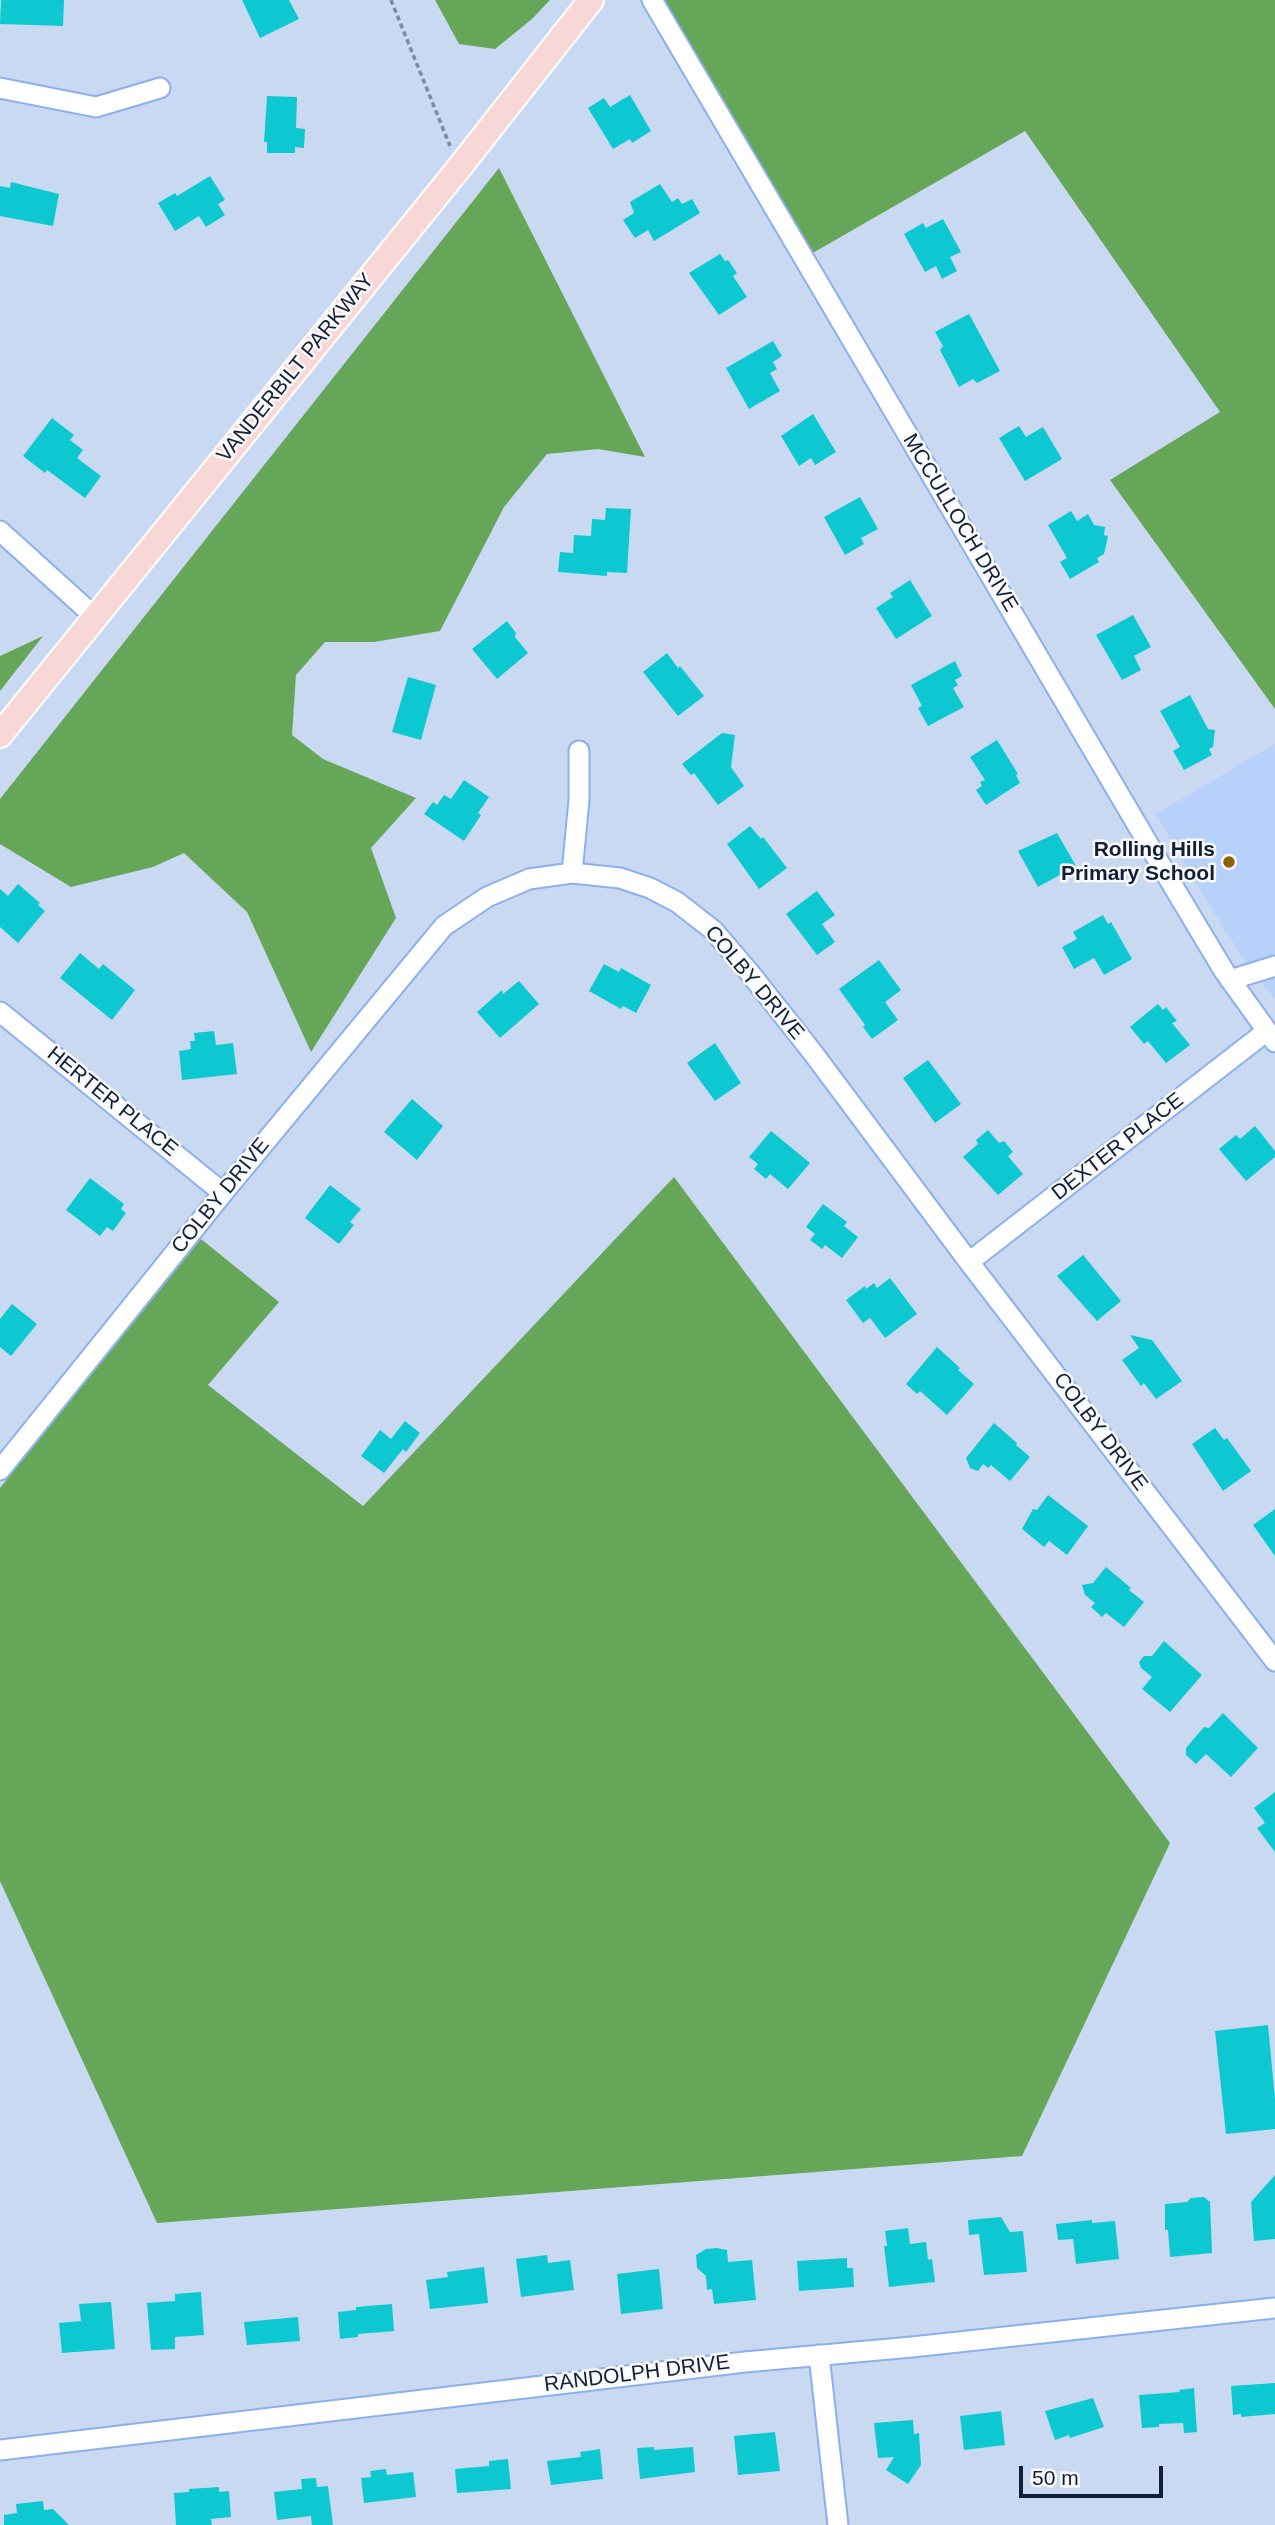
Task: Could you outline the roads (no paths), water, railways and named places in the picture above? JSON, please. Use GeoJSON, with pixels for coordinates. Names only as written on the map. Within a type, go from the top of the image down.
{"type":"FeatureCollection","features":[{"type":"Feature","properties":{"kind":"main road","name":"VANDERBILT PARKWAY"},"geometry":{"type":"LineString","coordinates":[[0,734],[591,0]]}},
{"type":"Feature","properties":{"kind":"street","name":"MCCULLOCH DRIVE"},"geometry":{"type":"LineString","coordinates":[[652,0],[1230,980],[1271,1036]]}},
{"type":"Feature","properties":{"kind":"street"},"geometry":{"type":"LineString","coordinates":[[0,88],[96,107],[160,88]]}},
{"type":"Feature","properties":{"kind":"street"},"geometry":{"type":"LineString","coordinates":[[0,531],[94,617]]}},
{"type":"Feature","properties":{"kind":"street"},"geometry":{"type":"LineString","coordinates":[[572,873],[579,800],[579,751]]}},
{"type":"Feature","properties":{"kind":"street","name":"COLBY DRIVE"},"geometry":{"type":"LineString","coordinates":[[0,1470],[223,1193],[444,926],[487,897],[529,879],[572,873],[620,878],[650,888],[677,902],[713,930],[813,1053],[1275,1661]]}},
{"type":"Feature","properties":{"kind":"street"},"geometry":{"type":"LineString","coordinates":[[1230,980],[1275,966]]}},
{"type":"Feature","properties":{"kind":"street","name":"HERTER PLACE"},"geometry":{"type":"LineString","coordinates":[[0,1012],[223,1193]]}},
{"type":"Feature","properties":{"kind":"street","name":"DEXTER PLACE"},"geometry":{"type":"LineString","coordinates":[[970,1262],[1271,1036]]}},
{"type":"Feature","properties":{"kind":"street","name":"RANDOLPH DRIVE"},"geometry":{"type":"LineString","coordinates":[[0,2449],[745,2362],[1275,2308]]}},
{"type":"Feature","properties":{"kind":"street"},"geometry":{"type":"LineString","coordinates":[[819,2355],[838,2525]]}},
{"type":"Feature","properties":{"kind":"place","name":"Rolling Hills Primary School"},"geometry":{"type":"Point","coordinates":[1229,862]}}]}
